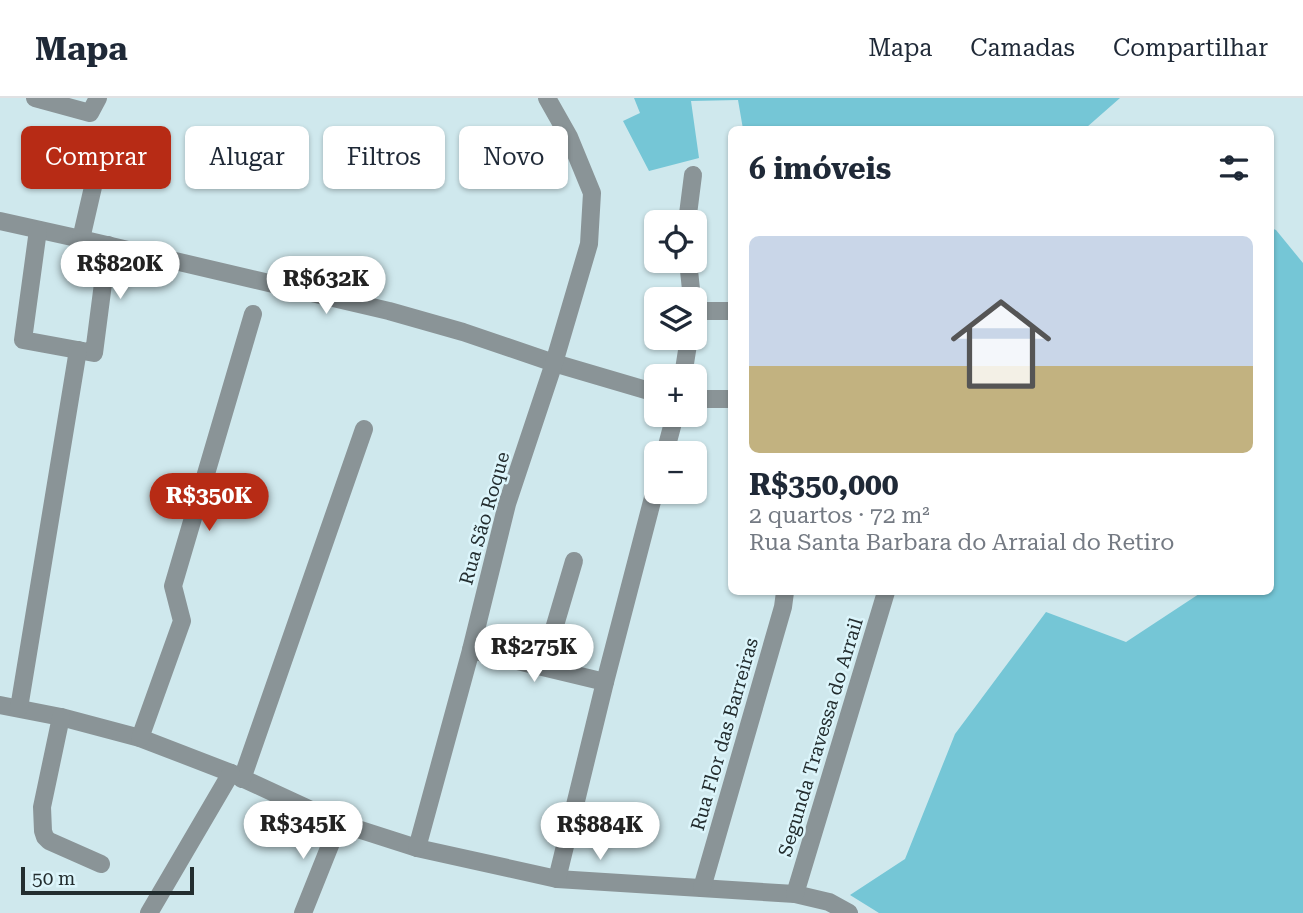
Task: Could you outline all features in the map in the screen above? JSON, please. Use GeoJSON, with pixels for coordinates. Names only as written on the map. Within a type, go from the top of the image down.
{"type":"FeatureCollection","features":[{"type":"Feature","properties":{"kind":"street"},"geometry":{"type":"LineString","coordinates":[[35,98],[90,113],[98,98]]}},
{"type":"Feature","properties":{"kind":"street","name":"Rua São Roque"},"geometry":{"type":"LineString","coordinates":[[417,848],[471,650],[507,504],[554,363],[589,244],[592,193],[569,137],[547,98]]}},
{"type":"Feature","properties":{"kind":"street"},"geometry":{"type":"LineString","coordinates":[[689,210],[693,175]]}},
{"type":"Feature","properties":{"kind":"street"},"geometry":{"type":"LineString","coordinates":[[81,239],[93,189]]}},
{"type":"Feature","properties":{"kind":"street"},"geometry":{"type":"LineString","coordinates":[[0,221],[389,311],[644,389]]}},
{"type":"Feature","properties":{"kind":"street"},"geometry":{"type":"LineString","coordinates":[[37,230],[23,340],[86,352]]}},
{"type":"Feature","properties":{"kind":"street"},"geometry":{"type":"LineString","coordinates":[[19,708],[107,245]]}},
{"type":"Feature","properties":{"kind":"street"},"geometry":{"type":"LineString","coordinates":[[707,311],[728,312]]}},
{"type":"Feature","properties":{"kind":"street"},"geometry":{"type":"LineString","coordinates":[[140,738],[182,621],[173,586],[253,314]]}},
{"type":"Feature","properties":{"kind":"street"},"geometry":{"type":"LineString","coordinates":[[707,399],[728,399]]}},
{"type":"Feature","properties":{"kind":"street"},"geometry":{"type":"LineString","coordinates":[[149,913],[237,776],[364,429]]}},
{"type":"Feature","properties":{"kind":"street"},"geometry":{"type":"LineString","coordinates":[[557,879],[651,504]]}},
{"type":"Feature","properties":{"kind":"street"},"geometry":{"type":"LineString","coordinates":[[543,666],[574,561]]}},
{"type":"Feature","properties":{"kind":"street","name":"Rua Flor das Barreiras"},"geometry":{"type":"LineString","coordinates":[[702,888],[785,595]]}},
{"type":"Feature","properties":{"kind":"street","name":"Segunda Travessa do Arrail"},"geometry":{"type":"LineString","coordinates":[[795,894],[885,595]]}},
{"type":"Feature","properties":{"kind":"street"},"geometry":{"type":"LineString","coordinates":[[471,650],[605,682]]}},
{"type":"Feature","properties":{"kind":"street"},"geometry":{"type":"LineString","coordinates":[[0,705],[61,717],[140,738],[237,776],[339,823],[417,848],[557,879],[795,894],[828,902],[849,913]]}},
{"type":"Feature","properties":{"kind":"street"},"geometry":{"type":"LineString","coordinates":[[61,717],[42,807],[43,831],[49,841],[101,864]]}},
{"type":"Feature","properties":{"kind":"street"},"geometry":{"type":"LineString","coordinates":[[303,913],[339,823]]}},
{"type":"Feature","properties":{"kind":"shaded area"},"geometry":{"type":"Polygon","coordinates":[[[634,98],[1120,98],[1088,126],[742,126],[738,100],[691,101],[699,158],[649,171],[623,121],[640,113],[634,98]]]}},
{"type":"Feature","properties":{"kind":"shaded area"},"geometry":{"type":"Polygon","coordinates":[[[1274,229],[1303,263],[1303,913],[879,913],[850,895],[905,859],[955,734],[1046,612],[1126,642],[1197,595],[1274,595],[1274,229]]]}}]}
